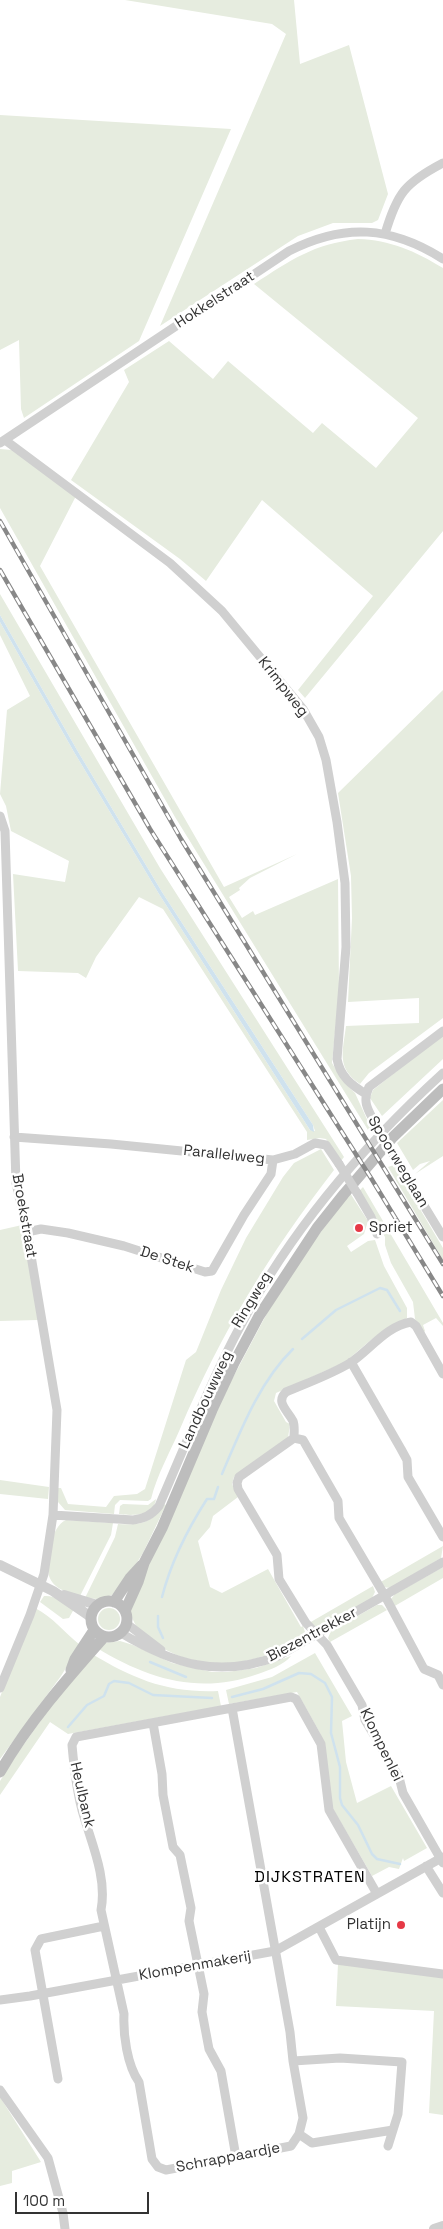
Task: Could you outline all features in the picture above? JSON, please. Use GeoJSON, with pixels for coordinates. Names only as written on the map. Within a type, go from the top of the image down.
{"type":"FeatureCollection","features":[{"type":"Feature","properties":{"kind":"main road","name":"Ringweg"},"geometry":{"type":"LineString","coordinates":[[126,1610],[144,1563],[162,1528],[234,1363],[250,1332],[317,1228],[344,1194],[393,1137],[443,1089]]}},
{"type":"Feature","properties":{"kind":"main road","name":"Ringweg"},"geometry":{"type":"LineString","coordinates":[[114,1602],[130,1578],[144,1563]]}},
{"type":"Feature","properties":{"kind":"main road"},"geometry":{"type":"LineString","coordinates":[[104,1601],[114,1602],[126,1610],[124,1629],[110,1638],[99,1634],[91,1617],[97,1605],[104,1601]]}},
{"type":"Feature","properties":{"kind":"main road"},"geometry":{"type":"LineString","coordinates":[[0,1772],[32,1723],[70,1674],[75,1659],[99,1634]]}},
{"type":"Feature","properties":{"kind":"street"},"geometry":{"type":"LineString","coordinates":[[385,234],[391,211],[405,188],[423,173],[443,163]]}},
{"type":"Feature","properties":{"kind":"street","name":"Hokkelstraat"},"geometry":{"type":"LineString","coordinates":[[2,442],[289,251],[307,242],[330,234],[353,232],[385,234],[407,239],[443,259]]}},
{"type":"Feature","properties":{"kind":"street","name":"Krimpweg"},"geometry":{"type":"LineString","coordinates":[[2,442],[170,563],[222,611],[303,709],[319,737],[326,760],[334,804],[345,883],[346,947],[337,1059],[338,1068],[346,1079],[366,1094]]}},
{"type":"Feature","properties":{"kind":"street","name":"Broekstraat"},"geometry":{"type":"LineString","coordinates":[[0,816],[5,831],[14,1042],[16,1183],[27,1232],[57,1410],[53,1515],[49,1549],[40,1584],[0,1688]]}},
{"type":"Feature","properties":{"kind":"street"},"geometry":{"type":"LineString","coordinates":[[366,1094],[374,1082],[443,1031]]}},
{"type":"Feature","properties":{"kind":"street","name":"Landbouwweg"},"geometry":{"type":"LineString","coordinates":[[53,1515],[133,1520],[145,1518],[154,1513],[159,1506],[218,1369],[243,1321],[271,1274],[308,1221],[354,1164],[387,1126],[443,1073]]}},
{"type":"Feature","properties":{"kind":"street","name":"Spoorweglaan"},"geometry":{"type":"LineString","coordinates":[[366,1094],[366,1108],[443,1237]]}},
{"type":"Feature","properties":{"kind":"street","name":"Parallelweg"},"geometry":{"type":"LineString","coordinates":[[14,1137],[111,1144],[273,1160],[295,1154],[316,1143],[326,1145],[371,1217],[377,1234]]}},
{"type":"Feature","properties":{"kind":"street","name":"De Stek"},"geometry":{"type":"LineString","coordinates":[[27,1232],[42,1229],[68,1233],[124,1246],[205,1272],[212,1271],[244,1215],[271,1174],[273,1160]]}},
{"type":"Feature","properties":{"kind":"street"},"geometry":{"type":"LineString","coordinates":[[443,1374],[416,1326],[411,1322],[372,1343],[351,1362],[282,1395],[282,1404],[294,1427],[294,1438],[303,1440],[333,1492],[338,1501],[339,1518],[385,1596],[424,1669],[438,1675],[443,1685]]}},
{"type":"Feature","properties":{"kind":"street"},"geometry":{"type":"LineString","coordinates":[[351,1362],[407,1460],[408,1477],[443,1538]]}},
{"type":"Feature","properties":{"kind":"street","name":"Klompenlei"},"geometry":{"type":"LineString","coordinates":[[294,1438],[239,1477],[237,1482],[238,1489],[277,1555],[279,1579],[306,1623],[327,1645],[362,1705],[365,1720],[399,1777],[403,1793],[442,1859]]}},
{"type":"Feature","properties":{"kind":"street","name":"Biezentrekker"},"geometry":{"type":"LineString","coordinates":[[124,1629],[143,1646],[171,1658],[202,1667],[244,1666],[278,1656],[443,1562]]}},
{"type":"Feature","properties":{"kind":"street"},"geometry":{"type":"LineString","coordinates":[[0,1565],[53,1591],[91,1617]]}},
{"type":"Feature","properties":{"kind":"street"},"geometry":{"type":"LineString","coordinates":[[53,1591],[97,1605]]}},
{"type":"Feature","properties":{"kind":"street","name":"Heulbank"},"geometry":{"type":"LineString","coordinates":[[116,1980],[101,1910],[102,1884],[94,1844],[83,1816],[72,1745],[76,1737],[291,1697],[296,1699],[321,1744],[330,1810],[377,1894]]}},
{"type":"Feature","properties":{"kind":"street"},"geometry":{"type":"LineString","coordinates":[[232,1708],[275,1936],[275,1951],[303,2118],[299,2134]]}},
{"type":"Feature","properties":{"kind":"street"},"geometry":{"type":"LineString","coordinates":[[153,1723],[173,1847],[180,1855],[191,1908],[189,1921],[204,1994],[202,2012],[209,2049],[220,2071],[236,2157]]}},
{"type":"Feature","properties":{"kind":"street","name":"Klompenmakerij"},"geometry":{"type":"LineString","coordinates":[[0,2000],[43,1994],[275,1951],[426,1866],[442,1859]]}},
{"type":"Feature","properties":{"kind":"street"},"geometry":{"type":"LineString","coordinates":[[426,1866],[443,1893]]}},
{"type":"Feature","properties":{"kind":"street"},"geometry":{"type":"LineString","coordinates":[[58,2079],[35,1950],[40,1939],[104,1926]]}},
{"type":"Feature","properties":{"kind":"street"},"geometry":{"type":"LineString","coordinates":[[319,1927],[336,1960],[443,1974]]}},
{"type":"Feature","properties":{"kind":"street","name":"Schrappaardje"},"geometry":{"type":"LineString","coordinates":[[116,1980],[124,2014],[124,2026],[133,2073],[139,2082],[152,2159],[158,2167],[166,2170],[291,2146],[299,2134],[312,2143],[392,2130]]}},
{"type":"Feature","properties":{"kind":"street"},"geometry":{"type":"LineString","coordinates":[[293,2061],[340,2058],[402,2062],[398,2114],[388,2146]]}},
{"type":"Feature","properties":{"kind":"street"},"geometry":{"type":"LineString","coordinates":[[0,2090],[48,2158],[63,2213],[65,2229]]}},
{"type":"Feature","properties":{"kind":"street"},"geometry":{"type":"LineString","coordinates":[[434,2229],[443,2226]]}},
{"type":"Feature","properties":{"kind":"shaded area"},"geometry":{"type":"Polygon","coordinates":[[[125,0],[294,0],[300,64],[349,45],[388,194],[378,220],[372,223],[333,223],[298,236],[160,326],[286,34],[272,24],[125,0]]]}},
{"type":"Feature","properties":{"kind":"shaded area"},"geometry":{"type":"Polygon","coordinates":[[[0,115],[231,129],[139,341],[24,418],[21,409],[19,340],[0,350],[0,115]]]}},
{"type":"Feature","properties":{"kind":"shaded area"},"geometry":{"type":"Polygon","coordinates":[[[358,239],[392,244],[422,256],[443,268],[443,531],[305,698],[298,690],[373,596],[262,500],[206,581],[180,559],[71,480],[129,382],[124,370],[169,341],[213,379],[228,361],[313,433],[322,423],[376,468],[418,418],[254,284],[303,254],[342,241],[358,239]]]}},
{"type":"Feature","properties":{"kind":"shaded area"},"geometry":{"type":"Polygon","coordinates":[[[0,449],[12,450],[76,496],[40,566],[224,887],[297,854],[250,878],[239,888],[240,890],[229,897],[242,918],[253,911],[255,915],[338,879],[339,990],[332,1063],[343,1081],[355,1093],[371,1128],[368,1130],[175,817],[0,508],[0,449]]]}},
{"type":"Feature","properties":{"kind":"shaded area"},"geometry":{"type":"Polygon","coordinates":[[[0,594],[160,868],[344,1157],[341,1161],[326,1139],[307,1140],[307,1132],[163,909],[139,897],[96,957],[86,978],[78,973],[18,971],[13,874],[65,882],[69,861],[11,831],[6,806],[0,794],[7,710],[30,696],[0,635],[0,622],[74,752],[159,894],[310,1130],[315,1131],[313,1125],[162,892],[77,750],[0,615],[0,594]]]}},
{"type":"Feature","properties":{"kind":"shaded area"},"geometry":{"type":"Polygon","coordinates":[[[443,690],[443,1018],[369,1073],[360,1084],[352,1078],[344,1065],[343,1051],[346,1026],[419,1023],[419,998],[348,1002],[352,918],[351,876],[338,793],[443,690]]]}},
{"type":"Feature","properties":{"kind":"shaded area"},"geometry":{"type":"Polygon","coordinates":[[[443,1034],[443,1059],[382,1116],[370,1098],[373,1090],[443,1034]]]}},
{"type":"Feature","properties":{"kind":"shaded area"},"geometry":{"type":"Polygon","coordinates":[[[443,1100],[443,1156],[415,1174],[430,1161],[420,1164],[413,1170],[397,1143],[443,1100]]]}},
{"type":"Feature","properties":{"kind":"shaded area"},"geometry":{"type":"Polygon","coordinates":[[[321,1149],[334,1170],[288,1232],[230,1326],[196,1393],[160,1472],[151,1499],[148,1501],[120,1500],[115,1505],[114,1514],[65,1510],[58,1502],[57,1488],[61,1488],[68,1504],[106,1507],[114,1496],[137,1494],[145,1489],[186,1360],[196,1352],[221,1290],[246,1238],[283,1177],[294,1163],[321,1149]]]}},
{"type":"Feature","properties":{"kind":"shaded area"},"geometry":{"type":"Polygon","coordinates":[[[394,1165],[443,1248],[443,1260],[388,1167],[394,1165]]]}},
{"type":"Feature","properties":{"kind":"shaded area"},"geometry":{"type":"Polygon","coordinates":[[[363,1187],[443,1326],[436,1318],[423,1325],[425,1331],[423,1333],[415,1319],[413,1302],[391,1263],[385,1245],[385,1237],[360,1190],[363,1187]]]}},
{"type":"Feature","properties":{"kind":"shaded area"},"geometry":{"type":"Polygon","coordinates":[[[350,1193],[368,1221],[364,1234],[347,1246],[351,1252],[368,1241],[375,1240],[384,1266],[407,1308],[407,1318],[372,1339],[345,1362],[276,1393],[274,1401],[286,1422],[290,1424],[288,1438],[234,1477],[232,1484],[238,1497],[213,1516],[210,1527],[198,1541],[210,1587],[222,1593],[268,1569],[301,1627],[303,1626],[304,1636],[275,1652],[239,1662],[202,1662],[184,1658],[167,1650],[142,1633],[131,1615],[131,1602],[229,1385],[273,1302],[308,1249],[350,1193]]]}},
{"type":"Feature","properties":{"kind":"shaded area"},"geometry":{"type":"Polygon","coordinates":[[[22,1225],[38,1320],[0,1321],[0,1230],[22,1225]]]}},
{"type":"Feature","properties":{"kind":"shaded area"},"geometry":{"type":"Polygon","coordinates":[[[0,1480],[49,1487],[48,1499],[0,1494],[0,1480]]]}},
{"type":"Feature","properties":{"kind":"shaded area"},"geometry":{"type":"Polygon","coordinates":[[[156,1499],[154,1505],[147,1512],[136,1515],[119,1514],[120,1506],[123,1504],[148,1505],[156,1499]]]}},
{"type":"Feature","properties":{"kind":"shaded area"},"geometry":{"type":"Polygon","coordinates":[[[164,1504],[166,1505],[143,1553],[131,1572],[112,1595],[97,1599],[85,1598],[115,1537],[118,1524],[145,1522],[155,1516],[164,1504]]]}},
{"type":"Feature","properties":{"kind":"shaded area"},"geometry":{"type":"Polygon","coordinates":[[[66,1520],[113,1523],[111,1535],[80,1596],[66,1592],[58,1587],[51,1581],[49,1576],[49,1553],[53,1537],[56,1529],[66,1520]]]}},
{"type":"Feature","properties":{"kind":"shaded area"},"geometry":{"type":"Polygon","coordinates":[[[443,1546],[441,1558],[390,1588],[383,1587],[379,1583],[443,1546]]]}},
{"type":"Feature","properties":{"kind":"shaded area"},"geometry":{"type":"Polygon","coordinates":[[[443,1567],[443,1578],[393,1607],[391,1599],[395,1594],[443,1567]]]}},
{"type":"Feature","properties":{"kind":"shaded area"},"geometry":{"type":"Polygon","coordinates":[[[373,1586],[375,1592],[372,1598],[319,1628],[309,1623],[373,1586]]]}},
{"type":"Feature","properties":{"kind":"shaded area"},"geometry":{"type":"Polygon","coordinates":[[[44,1596],[56,1598],[74,1609],[69,1618],[63,1619],[40,1602],[44,1596]]]}},
{"type":"Feature","properties":{"kind":"shaded area"},"geometry":{"type":"Polygon","coordinates":[[[377,1605],[382,1605],[387,1610],[330,1642],[328,1638],[331,1631],[377,1605]]]}},
{"type":"Feature","properties":{"kind":"shaded area"},"geometry":{"type":"Polygon","coordinates":[[[35,1608],[53,1620],[80,1645],[61,1676],[0,1759],[0,1697],[35,1608]]]}},
{"type":"Feature","properties":{"kind":"shaded area"},"geometry":{"type":"Polygon","coordinates":[[[109,1608],[117,1611],[120,1619],[117,1627],[109,1630],[101,1627],[98,1619],[101,1611],[109,1608]]]}},
{"type":"Feature","properties":{"kind":"shaded area"},"geometry":{"type":"Polygon","coordinates":[[[120,1641],[172,1663],[212,1672],[256,1668],[291,1656],[284,1662],[258,1674],[215,1683],[195,1683],[174,1680],[135,1668],[97,1648],[104,1643],[120,1641]]]}},
{"type":"Feature","properties":{"kind":"shaded area"},"geometry":{"type":"Polygon","coordinates":[[[315,1653],[352,1716],[342,1721],[346,1762],[357,1803],[391,1786],[427,1848],[404,1861],[403,1858],[399,1869],[389,1867],[372,1876],[332,1807],[321,1735],[297,1692],[229,1704],[226,1690],[272,1677],[315,1653]]]}},
{"type":"Feature","properties":{"kind":"shaded area"},"geometry":{"type":"Polygon","coordinates":[[[92,1654],[122,1671],[152,1683],[183,1690],[218,1691],[221,1706],[68,1734],[50,1722],[0,1795],[0,1781],[17,1754],[56,1699],[92,1654]]]}},
{"type":"Feature","properties":{"kind":"shaded area"},"geometry":{"type":"Polygon","coordinates":[[[338,1964],[443,1978],[443,2115],[429,2113],[434,2011],[336,2006],[338,1964]]]}},
{"type":"Feature","properties":{"kind":"shaded area"},"geometry":{"type":"Polygon","coordinates":[[[0,2097],[41,2162],[12,2171],[12,2183],[0,2186],[0,2097]]]}},
{"type":"Feature","properties":{"kind":"water"},"geometry":{"type":"Polygon","coordinates":[[[0,615],[77,750],[162,892],[313,1125],[314,1132],[310,1130],[159,894],[74,752],[0,622],[0,615]]]}},
{"type":"Feature","properties":{"kind":"waterway"},"geometry":{"type":"LineString","coordinates":[[302,1339],[336,1310],[380,1288],[387,1290],[400,1311]]}},
{"type":"Feature","properties":{"kind":"waterway"},"geometry":{"type":"LineString","coordinates":[[222,1474],[243,1425],[260,1392],[281,1362],[293,1349]]}},
{"type":"Feature","properties":{"kind":"waterway"},"geometry":{"type":"LineString","coordinates":[[162,1597],[170,1571],[186,1534],[207,1499],[214,1499],[218,1487]]}},
{"type":"Feature","properties":{"kind":"waterway"},"geometry":{"type":"LineString","coordinates":[[158,1616],[158,1627],[163,1638]]}},
{"type":"Feature","properties":{"kind":"waterway"},"geometry":{"type":"LineString","coordinates":[[150,1662],[186,1677]]}},
{"type":"Feature","properties":{"kind":"waterway"},"geometry":{"type":"LineString","coordinates":[[232,1697],[263,1689],[299,1673],[311,1674],[325,1683],[332,1697],[331,1733],[340,1767],[340,1798],[342,1805],[358,1825],[372,1854],[377,1859],[400,1864]]}},
{"type":"Feature","properties":{"kind":"waterway"},"geometry":{"type":"LineString","coordinates":[[68,1727],[87,1705],[104,1696],[109,1684],[114,1681],[129,1683],[153,1695],[212,1698]]}},
{"type":"Feature","properties":{"kind":"railway"},"geometry":{"type":"LineString","coordinates":[[0,521],[181,839],[443,1264]]}},
{"type":"Feature","properties":{"kind":"railway"},"geometry":{"type":"LineString","coordinates":[[0,570],[150,829],[371,1178],[443,1296]]}},
{"type":"Feature","properties":{"kind":"place","name":"Spriet"},"geometry":{"type":"Point","coordinates":[359,1228]}},
{"type":"Feature","properties":{"kind":"place","name":"Platijn"},"geometry":{"type":"Point","coordinates":[401,1925]}},
{"type":"Feature","properties":{"kind":"district","name":"DIJKSTRATEN"},"geometry":{"type":"Point","coordinates":[310,1878]}}]}
